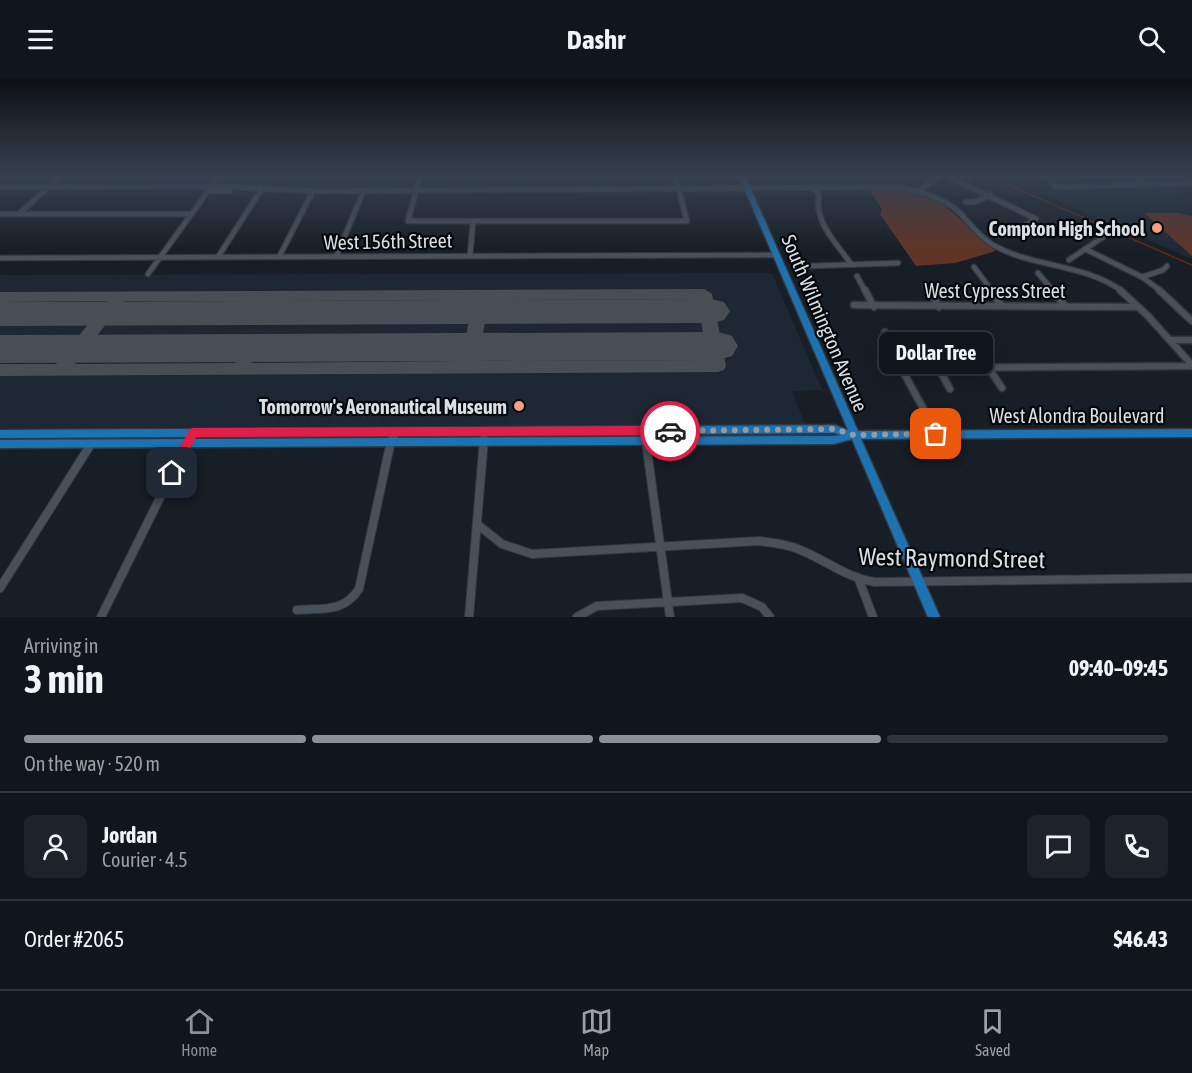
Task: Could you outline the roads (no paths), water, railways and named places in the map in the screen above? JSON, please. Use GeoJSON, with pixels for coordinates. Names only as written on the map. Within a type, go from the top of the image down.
{"type":"FeatureCollection","features":[{"type":"Feature","properties":{"kind":"main road","name":"South Wilmington Avenue"},"geometry":{"type":"LineString","coordinates":[[753,201],[934,617]]}},
{"type":"Feature","properties":{"kind":"main road","name":"West Alondra Boulevard"},"geometry":{"type":"LineString","coordinates":[[1,443],[192,433],[393,437]]}},
{"type":"Feature","properties":{"kind":"main road","name":"West Alondra Boulevard"},"geometry":{"type":"LineString","coordinates":[[1,443],[186,444],[484,436],[646,436],[834,440],[854,435],[1192,433]]}},
{"type":"Feature","properties":{"kind":"street"},"geometry":{"type":"LineString","coordinates":[[20,213],[33,201]]}},
{"type":"Feature","properties":{"kind":"street"},"geometry":{"type":"LineString","coordinates":[[148,274],[201,201]]}},
{"type":"Feature","properties":{"kind":"street"},"geometry":{"type":"LineString","coordinates":[[218,257],[254,201]]}},
{"type":"Feature","properties":{"kind":"street"},"geometry":{"type":"LineString","coordinates":[[279,257],[308,201]]}},
{"type":"Feature","properties":{"kind":"street"},"geometry":{"type":"LineString","coordinates":[[336,257],[359,201]]}},
{"type":"Feature","properties":{"kind":"street"},"geometry":{"type":"LineString","coordinates":[[413,201],[408,221],[472,222],[687,221],[681,201]]}},
{"type":"Feature","properties":{"kind":"street"},"geometry":{"type":"LineString","coordinates":[[817,201],[818,213],[828,232],[851,264]]}},
{"type":"Feature","properties":{"kind":"street"},"geometry":{"type":"LineString","coordinates":[[941,201],[951,206],[992,244],[1034,262],[1098,277],[1123,291],[1192,365]]}},
{"type":"Feature","properties":{"kind":"street"},"geometry":{"type":"LineString","coordinates":[[966,202],[977,201]]}},
{"type":"Feature","properties":{"kind":"street"},"geometry":{"type":"LineString","coordinates":[[998,235],[1010,234],[1036,219],[1002,201]]}},
{"type":"Feature","properties":{"kind":"street"},"geometry":{"type":"LineString","coordinates":[[0,214],[191,214]]}},
{"type":"Feature","properties":{"kind":"street"},"geometry":{"type":"LineString","coordinates":[[470,255],[472,222]]}},
{"type":"Feature","properties":{"kind":"street"},"geometry":{"type":"LineString","coordinates":[[1069,260],[1103,237]]}},
{"type":"Feature","properties":{"kind":"street"},"geometry":{"type":"LineString","coordinates":[[1085,249],[1142,277],[1174,302],[1192,321]]}},
{"type":"Feature","properties":{"kind":"street"},"geometry":{"type":"LineString","coordinates":[[28,258],[33,253]]}},
{"type":"Feature","properties":{"kind":"street","name":"West 156th Street"},"geometry":{"type":"LineString","coordinates":[[0,258],[777,255]]}},
{"type":"Feature","properties":{"kind":"street"},"geometry":{"type":"LineString","coordinates":[[810,266],[898,263]]}},
{"type":"Feature","properties":{"kind":"street"},"geometry":{"type":"LineString","coordinates":[[1142,277],[1163,270],[1167,266]]}},
{"type":"Feature","properties":{"kind":"street"},"geometry":{"type":"LineString","coordinates":[[974,267],[1002,306]]}},
{"type":"Feature","properties":{"kind":"street"},"geometry":{"type":"LineString","coordinates":[[1038,273],[1065,306]]}},
{"type":"Feature","properties":{"kind":"street"},"geometry":{"type":"LineString","coordinates":[[857,276],[874,307]]}},
{"type":"Feature","properties":{"kind":"street"},"geometry":{"type":"LineString","coordinates":[[925,284],[939,307]]}},
{"type":"Feature","properties":{"kind":"street","name":"West Cypress Street"},"geometry":{"type":"LineString","coordinates":[[854,305],[874,307],[1137,307]]}},
{"type":"Feature","properties":{"kind":"street"},"geometry":{"type":"LineString","coordinates":[[885,332],[901,368],[929,418]]}},
{"type":"Feature","properties":{"kind":"street"},"geometry":{"type":"LineString","coordinates":[[1170,340],[1192,340]]}},
{"type":"Feature","properties":{"kind":"street"},"geometry":{"type":"LineString","coordinates":[[901,368],[1192,365]]}},
{"type":"Feature","properties":{"kind":"street"},"geometry":{"type":"LineString","coordinates":[[938,367],[950,389]]}},
{"type":"Feature","properties":{"kind":"street"},"geometry":{"type":"LineString","coordinates":[[988,367],[1002,388]]}},
{"type":"Feature","properties":{"kind":"street"},"geometry":{"type":"LineString","coordinates":[[101,617],[192,433]]}},
{"type":"Feature","properties":{"kind":"street"},"geometry":{"type":"LineString","coordinates":[[469,617],[484,436]]}},
{"type":"Feature","properties":{"kind":"street"},"geometry":{"type":"LineString","coordinates":[[646,436],[670,617]]}},
{"type":"Feature","properties":{"kind":"street"},"geometry":{"type":"LineString","coordinates":[[297,610],[337,607],[351,601],[360,589],[393,437]]}},
{"type":"Feature","properties":{"kind":"street"},"geometry":{"type":"LineString","coordinates":[[0,588],[91,444]]}},
{"type":"Feature","properties":{"kind":"street","name":"West Raymond Street"},"geometry":{"type":"LineString","coordinates":[[477,524],[496,541],[513,550],[532,554],[759,541],[781,544],[804,551],[850,578],[859,580],[1192,578]]}},
{"type":"Feature","properties":{"kind":"street"},"geometry":{"type":"LineString","coordinates":[[859,580],[873,617]]}},
{"type":"Feature","properties":{"kind":"street"},"geometry":{"type":"LineString","coordinates":[[577,617],[597,606],[742,598],[762,607],[770,617]]}},
{"type":"Feature","properties":{"kind":"waterway"},"geometry":{"type":"LineString","coordinates":[[1046,201],[1192,265]]}},
{"type":"Feature","properties":{"kind":"place","name":"Compton High School"},"geometry":{"type":"Point","coordinates":[1157,228]}},
{"type":"Feature","properties":{"kind":"place","name":"Tomorrow's Aeronautical Museum"},"geometry":{"type":"Point","coordinates":[519,406]}},
{"type":"Feature","properties":{"kind":"place","name":"Dollar Tree"},"geometry":{"type":"Point","coordinates":[936,434]}}]}
